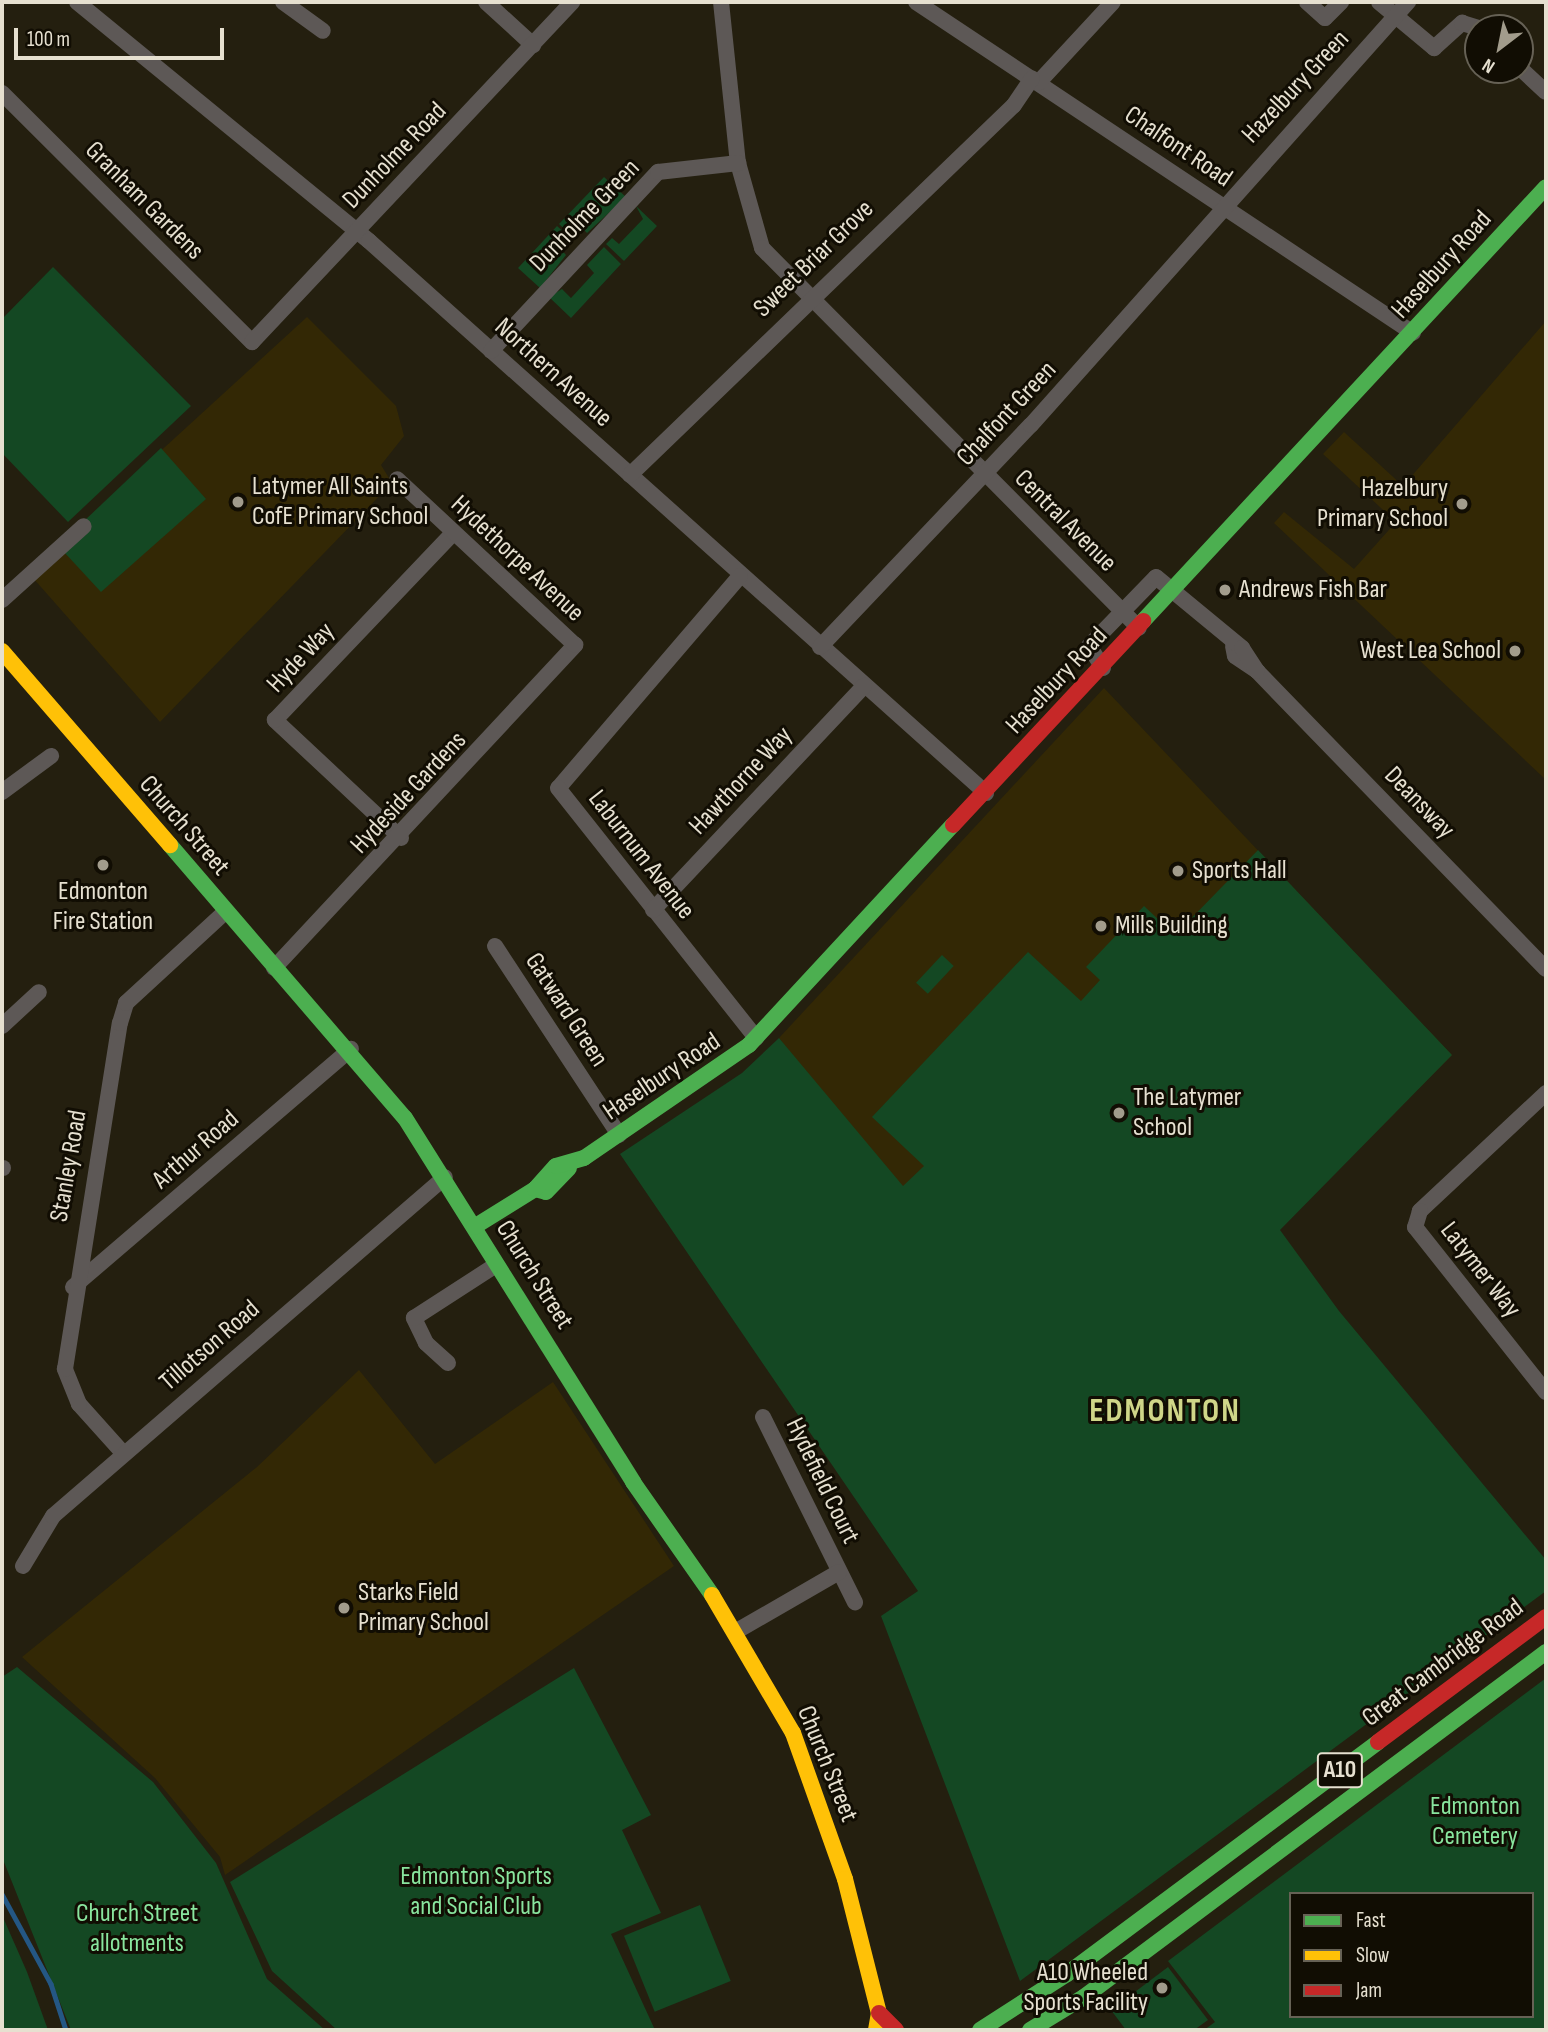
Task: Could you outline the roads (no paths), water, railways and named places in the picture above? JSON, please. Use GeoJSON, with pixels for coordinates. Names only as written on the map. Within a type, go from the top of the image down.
{"type":"FeatureCollection","features":[{"type":"Feature","properties":{"kind":"main road","name":"Haselbury Road"},"geometry":{"type":"LineString","coordinates":[[474,1227],[535,1189],[537,1180],[556,1166],[569,1168],[756,1038],[1176,589],[1546,187]]}},
{"type":"Feature","properties":{"kind":"main road","name":"Church Street"},"geometry":{"type":"LineString","coordinates":[[2,651],[274,968],[351,1049],[445,1177],[496,1265],[735,1632],[793,1733],[845,1880],[879,2012],[876,2030]]}},
{"type":"Feature","properties":{"kind":"main road","name":"Great Cambridge Road"},"geometry":{"type":"LineString","coordinates":[[980,2030],[1133,1924],[1546,1617]]}},
{"type":"Feature","properties":{"kind":"main road","name":"Great Cambridge Road"},"geometry":{"type":"LineString","coordinates":[[1030,2030],[1147,1951],[1546,1652]]}},
{"type":"Feature","properties":{"kind":"main road"},"geometry":{"type":"LineString","coordinates":[[1179,1890],[1197,1913]]}},
{"type":"Feature","properties":{"kind":"main road","name":"Church Street"},"geometry":{"type":"LineString","coordinates":[[879,2012],[896,2030]]}},
{"type":"Feature","properties":{"kind":"street","name":"Northern Avenue"},"geometry":{"type":"LineString","coordinates":[[77,2],[358,232],[986,793]]}},
{"type":"Feature","properties":{"kind":"street"},"geometry":{"type":"LineString","coordinates":[[283,2],[323,31]]}},
{"type":"Feature","properties":{"kind":"street"},"geometry":{"type":"LineString","coordinates":[[486,2],[533,45]]}},
{"type":"Feature","properties":{"kind":"street","name":"Dunholme Road"},"geometry":{"type":"LineString","coordinates":[[252,342],[572,2]]}},
{"type":"Feature","properties":{"kind":"street","name":"Central Avenue"},"geometry":{"type":"LineString","coordinates":[[721,2],[738,163],[755,238],[985,475],[1139,628]]}},
{"type":"Feature","properties":{"kind":"street","name":"Chalfont Road"},"geometry":{"type":"LineString","coordinates":[[916,2],[1413,333]]}},
{"type":"Feature","properties":{"kind":"street","name":"Sweet Briar Grove"},"geometry":{"type":"LineString","coordinates":[[630,475],[810,296],[1014,105],[1035,80],[1114,2]]}},
{"type":"Feature","properties":{"kind":"street"},"geometry":{"type":"LineString","coordinates":[[1307,2],[1325,18],[1341,2]]}},
{"type":"Feature","properties":{"kind":"street"},"geometry":{"type":"LineString","coordinates":[[1379,2],[1438,49],[1464,24]]}},
{"type":"Feature","properties":{"kind":"street","name":"Hazelbury Green"},"geometry":{"type":"LineString","coordinates":[[1221,206],[1408,2]]}},
{"type":"Feature","properties":{"kind":"street","name":"Granham Gardens"},"geometry":{"type":"LineString","coordinates":[[2,93],[252,342]]}},
{"type":"Feature","properties":{"kind":"street","name":"Dunholme Green"},"geometry":{"type":"LineString","coordinates":[[491,351],[659,172],[738,163]]}},
{"type":"Feature","properties":{"kind":"street","name":"Chalfont Green"},"geometry":{"type":"LineString","coordinates":[[820,647],[985,475],[1221,206]]}},
{"type":"Feature","properties":{"kind":"street","name":"Hydethorpe Avenue"},"geometry":{"type":"LineString","coordinates":[[397,480],[452,534],[575,645]]}},
{"type":"Feature","properties":{"kind":"street"},"geometry":{"type":"LineString","coordinates":[[2,600],[84,526]]}},
{"type":"Feature","properties":{"kind":"street","name":"Hyde Way"},"geometry":{"type":"LineString","coordinates":[[401,838],[275,720],[452,534]]}},
{"type":"Feature","properties":{"kind":"street","name":"Laburnum Avenue"},"geometry":{"type":"LineString","coordinates":[[740,576],[558,788],[756,1038]]}},
{"type":"Feature","properties":{"kind":"street"},"geometry":{"type":"LineString","coordinates":[[1103,667],[1088,650],[1121,612],[1156,577],[1176,589]]}},
{"type":"Feature","properties":{"kind":"street","name":"Deansway"},"geometry":{"type":"LineString","coordinates":[[1176,589],[1233,646],[1256,662],[1257,671],[1546,969]]}},
{"type":"Feature","properties":{"kind":"street","name":"Hydeside Gardens"},"geometry":{"type":"LineString","coordinates":[[274,968],[401,838],[575,645]]}},
{"type":"Feature","properties":{"kind":"street","name":"Hawthorne Way"},"geometry":{"type":"LineString","coordinates":[[653,910],[864,686]]}},
{"type":"Feature","properties":{"kind":"street"},"geometry":{"type":"LineString","coordinates":[[3,795],[51,756]]}},
{"type":"Feature","properties":{"kind":"street","name":"Stanley Road"},"geometry":{"type":"LineString","coordinates":[[123,1453],[67,1385],[73,1287],[126,1003],[225,912]]}},
{"type":"Feature","properties":{"kind":"street","name":"Gatward Green"},"geometry":{"type":"LineString","coordinates":[[495,946],[619,1135]]}},
{"type":"Feature","properties":{"kind":"street"},"geometry":{"type":"LineString","coordinates":[[2,1026],[39,992]]}},
{"type":"Feature","properties":{"kind":"street","name":"Arthur Road"},"geometry":{"type":"LineString","coordinates":[[73,1287],[351,1049]]}},
{"type":"Feature","properties":{"kind":"street","name":"Latymer Way"},"geometry":{"type":"LineString","coordinates":[[1546,1093],[1420,1211],[1415,1227],[1546,1392]]}},
{"type":"Feature","properties":{"kind":"street","name":"Tillotson Road"},"geometry":{"type":"LineString","coordinates":[[23,1566],[53,1516],[445,1177]]}},
{"type":"Feature","properties":{"kind":"street"},"geometry":{"type":"LineString","coordinates":[[448,1363],[426,1343],[414,1318],[496,1265]]}},
{"type":"Feature","properties":{"kind":"street","name":"Hydefield Court"},"geometry":{"type":"LineString","coordinates":[[735,1632],[839,1572],[763,1417]]}},
{"type":"Feature","properties":{"kind":"street"},"geometry":{"type":"LineString","coordinates":[[839,1572],[855,1602]]}},
{"type":"Feature","properties":{"kind":"waterway"},"geometry":{"type":"LineString","coordinates":[[2,1894],[51,1984],[66,2030]]}},
{"type":"Feature","properties":{"kind":"place","name":"Latymer All Saints CofE Primary School"},"geometry":{"type":"Point","coordinates":[238,502]}},
{"type":"Feature","properties":{"kind":"place","name":"Hazelbury Primary School"},"geometry":{"type":"Point","coordinates":[1462,504]}},
{"type":"Feature","properties":{"kind":"place","name":"Andrews Fish Bar"},"geometry":{"type":"Point","coordinates":[1225,590]}},
{"type":"Feature","properties":{"kind":"place","name":"West Lea School"},"geometry":{"type":"Point","coordinates":[1515,651]}},
{"type":"Feature","properties":{"kind":"place","name":"Edmonton Fire Station"},"geometry":{"type":"Point","coordinates":[103,865]}},
{"type":"Feature","properties":{"kind":"place","name":"Sports Hall"},"geometry":{"type":"Point","coordinates":[1178,871]}},
{"type":"Feature","properties":{"kind":"place","name":"Mills Building"},"geometry":{"type":"Point","coordinates":[1101,926]}},
{"type":"Feature","properties":{"kind":"place","name":"The Latymer School"},"geometry":{"type":"Point","coordinates":[1119,1113]}},
{"type":"Feature","properties":{"kind":"place","name":"Starks Field Primary School"},"geometry":{"type":"Point","coordinates":[344,1608]}},
{"type":"Feature","properties":{"kind":"place","name":"A10 Wheeled Sports Facility"},"geometry":{"type":"Point","coordinates":[1162,1988]}},
{"type":"Feature","properties":{"kind":"district","name":"EDMONTON"},"geometry":{"type":"Point","coordinates":[1165,1412]}},
{"type":"Feature","properties":{"kind":"park label","name":"Edmonton Cemetery"},"geometry":{"type":"Point","coordinates":[1475,1822]}},
{"type":"Feature","properties":{"kind":"park label","name":"Edmonton Sports and Social Club"},"geometry":{"type":"Point","coordinates":[476,1892]}},
{"type":"Feature","properties":{"kind":"park label","name":"Church Street allotments"},"geometry":{"type":"Point","coordinates":[137,1929]}}]}
